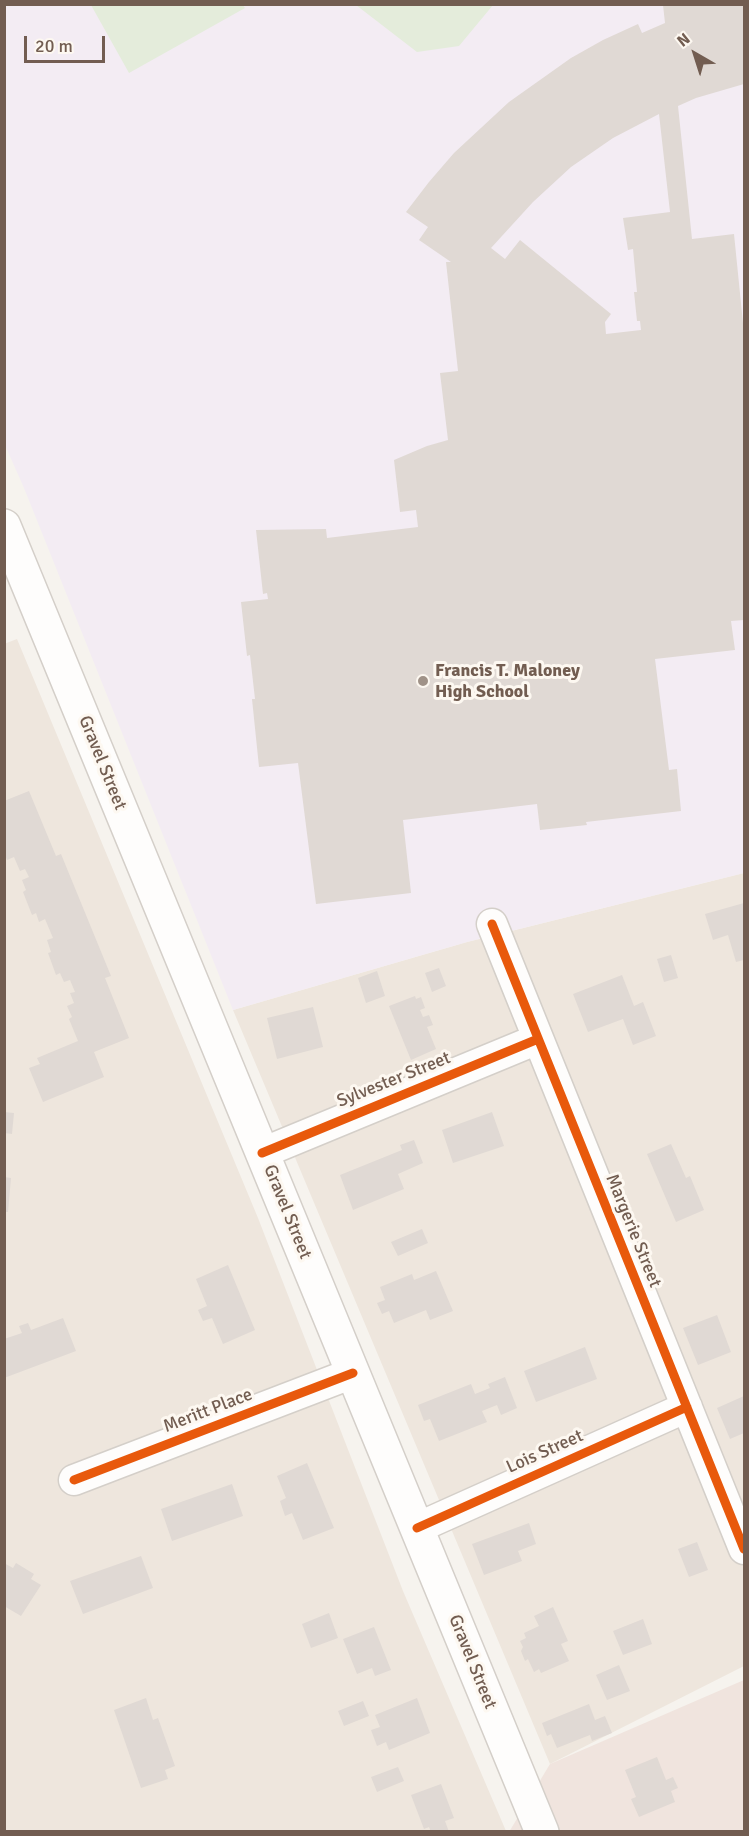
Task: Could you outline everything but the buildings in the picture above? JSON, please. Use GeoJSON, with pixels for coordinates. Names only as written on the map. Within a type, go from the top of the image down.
{"type":"FeatureCollection","features":[{"type":"Feature","properties":{"kind":"main road","name":"Gravel Street"},"geometry":{"type":"LineString","coordinates":[[4,526],[542,1832]]}},
{"type":"Feature","properties":{"kind":"street","name":"Margerie Street"},"geometry":{"type":"LineString","coordinates":[[492,924],[744,1550]]}},
{"type":"Feature","properties":{"kind":"street","name":"Sylvester Street"},"geometry":{"type":"LineString","coordinates":[[262,1152],[538,1039]]}},
{"type":"Feature","properties":{"kind":"street","name":"Meritt Place"},"geometry":{"type":"LineString","coordinates":[[74,1480],[353,1373]]}},
{"type":"Feature","properties":{"kind":"street","name":"Lois Street"},"geometry":{"type":"LineString","coordinates":[[417,1528],[687,1407]]}},
{"type":"Feature","properties":{"kind":"shaded area","name":"Francis T. Maloney High School"},"geometry":{"type":"Polygon","coordinates":[[[4,5],[744,5],[744,873],[467,942],[233,1010],[5,445],[4,5]]]}},
{"type":"Feature","properties":{"kind":"shaded area"},"geometry":{"type":"Polygon","coordinates":[[[17,639],[258,1218],[403,1591],[506,1831],[5,1832],[4,644],[17,639]]]}},
{"type":"Feature","properties":{"kind":"shaded area"},"geometry":{"type":"Polygon","coordinates":[[[744,873],[744,1666],[550,1764],[233,1010],[467,942],[744,873]]]}},
{"type":"Feature","properties":{"kind":"shaded area"},"geometry":{"type":"Polygon","coordinates":[[[744,1680],[744,1831],[509,1832],[550,1764],[744,1680]]]}},
{"type":"Feature","properties":{"kind":"green space"},"geometry":{"type":"Polygon","coordinates":[[[242,4],[245,8],[129,73],[91,5],[242,4]]]}},
{"type":"Feature","properties":{"kind":"green space"},"geometry":{"type":"Polygon","coordinates":[[[356,5],[493,5],[459,46],[417,52],[356,5]]]}},
{"type":"Feature","properties":{"kind":"cycle path"},"geometry":{"type":"LineString","coordinates":[[492,924],[744,1549]]}},
{"type":"Feature","properties":{"kind":"cycle path"},"geometry":{"type":"LineString","coordinates":[[262,1153],[538,1039]]}},
{"type":"Feature","properties":{"kind":"cycle path"},"geometry":{"type":"LineString","coordinates":[[74,1480],[353,1373]]}},
{"type":"Feature","properties":{"kind":"cycle path"},"geometry":{"type":"LineString","coordinates":[[417,1528],[687,1407]]}},
{"type":"Feature","properties":{"kind":"place","name":"Francis T. Maloney High School"},"geometry":{"type":"Point","coordinates":[423,681]}}]}
